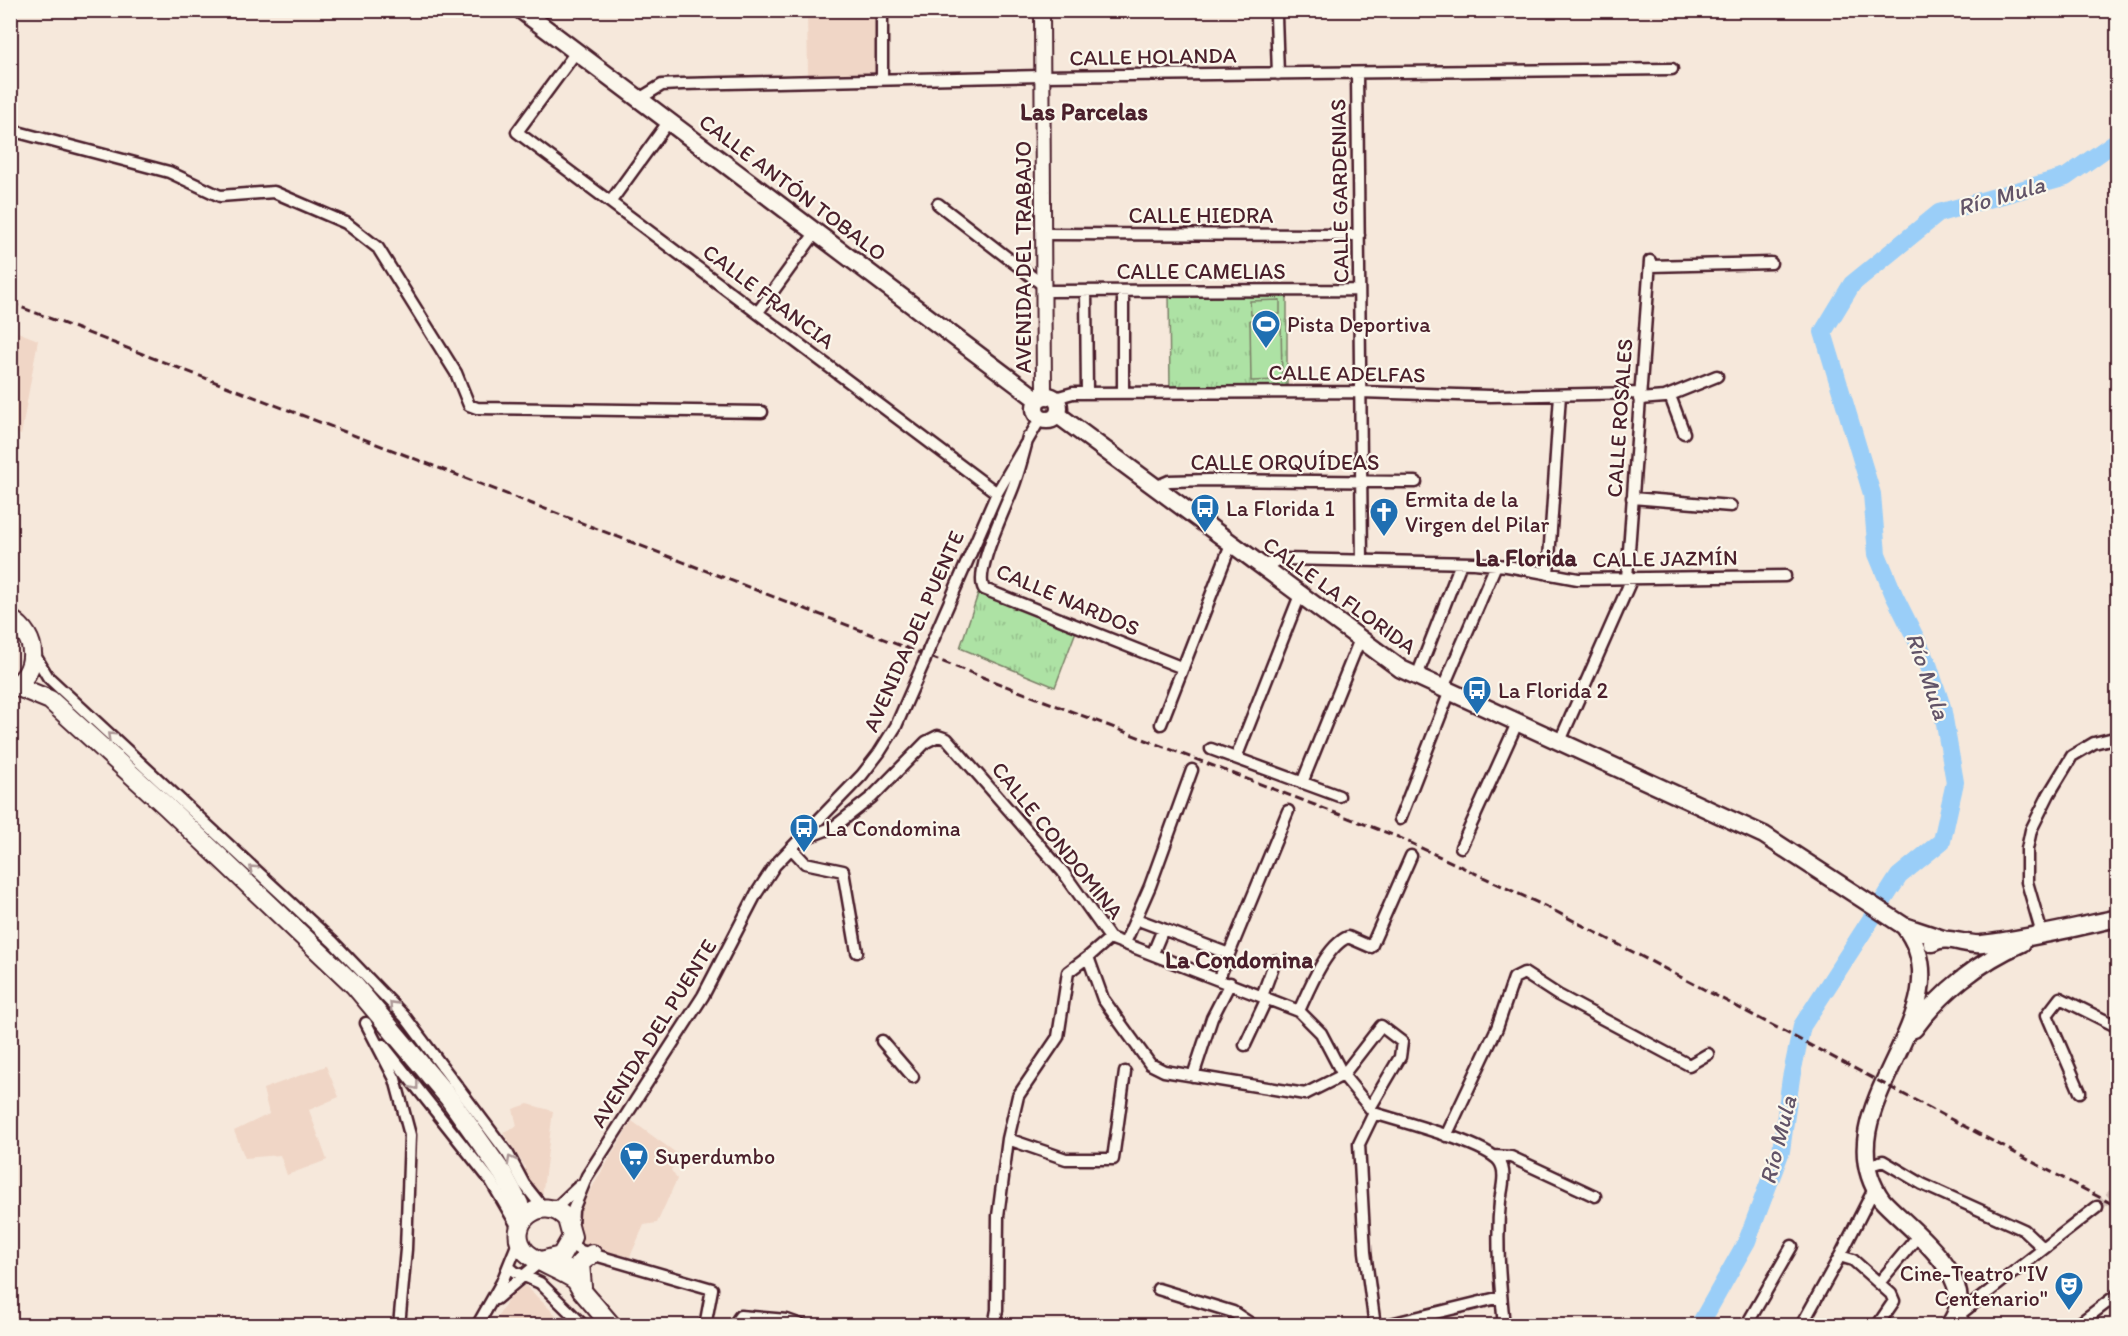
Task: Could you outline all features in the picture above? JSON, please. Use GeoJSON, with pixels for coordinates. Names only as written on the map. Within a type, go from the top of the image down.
{"type":"FeatureCollection","features":[{"type":"Feature","properties":{"kind":"highway"},"geometry":{"type":"LineString","coordinates":[[10,619],[22,627],[29,637],[33,657],[50,700]]}},
{"type":"Feature","properties":{"kind":"highway"},"geometry":{"type":"LineString","coordinates":[[33,657],[27,674],[13,687],[50,700],[175,813],[354,985],[448,1098],[502,1174],[519,1204],[520,1233],[530,1256],[542,1261],[578,1285],[612,1326]]}},
{"type":"Feature","properties":{"kind":"highway"},"geometry":{"type":"LineString","coordinates":[[502,1174],[526,1199],[562,1214],[571,1238],[569,1263],[578,1285]]}},
{"type":"Feature","properties":{"kind":"highway"},"geometry":{"type":"LineString","coordinates":[[520,1233],[531,1212],[545,1208]]}},
{"type":"Feature","properties":{"kind":"highway"},"geometry":{"type":"LineString","coordinates":[[542,1261],[557,1258],[571,1238]]}},
{"type":"Feature","properties":{"kind":"highway"},"geometry":{"type":"LineString","coordinates":[[578,1285],[580,1263],[592,1254]]}},
{"type":"Feature","properties":{"kind":"main road","name":"CALLE ANTÓN TOBALO"},"geometry":{"type":"LineString","coordinates":[[528,13],[576,52],[816,232],[1046,398]]}},
{"type":"Feature","properties":{"kind":"main road"},"geometry":{"type":"LineString","coordinates":[[1046,398],[1059,406],[1058,415],[1048,421],[1040,419],[1035,410],[1046,398]]}},
{"type":"Feature","properties":{"kind":"main road","name":"CALLE LA FLORIDA"},"geometry":{"type":"LineString","coordinates":[[1058,415],[1401,669],[1764,835],[1904,926],[1949,940],[1979,944],[2036,936]]}},
{"type":"Feature","properties":{"kind":"main road"},"geometry":{"type":"LineString","coordinates":[[1894,1060],[1929,1009],[1960,982],[2036,936],[2118,918]]}},
{"type":"Feature","properties":{"kind":"main road","name":"CALLE LA FLORIDA"},"geometry":{"type":"LineString","coordinates":[[1904,926],[1919,949],[1922,967]]}},
{"type":"Feature","properties":{"kind":"main road"},"geometry":{"type":"LineString","coordinates":[[1922,967],[1937,987],[1960,982],[1969,967],[1968,954],[1949,940],[1926,948],[1922,967],[1918,1004],[1870,1122],[1866,1147],[1867,1166],[1874,1189],[1894,1214],[1943,1260],[1952,1277],[1957,1299],[1957,1321]]}},
{"type":"Feature","properties":{"kind":"street"},"geometry":{"type":"LineString","coordinates":[[882,10],[882,79]]}},
{"type":"Feature","properties":{"kind":"street","name":"AVENIDA DEL TRABAJO"},"geometry":{"type":"LineString","coordinates":[[1042,10],[1046,398]]}},
{"type":"Feature","properties":{"kind":"street"},"geometry":{"type":"LineString","coordinates":[[1272,10],[1276,16],[1278,74]]}},
{"type":"Feature","properties":{"kind":"street","name":"CALLE FRANCIA"},"geometry":{"type":"LineString","coordinates":[[576,52],[517,132],[997,493]]}},
{"type":"Feature","properties":{"kind":"street","name":"CALLE HOLANDA"},"geometry":{"type":"LineString","coordinates":[[639,99],[662,85],[1042,76],[1672,69]]}},
{"type":"Feature","properties":{"kind":"street","name":"CALLE GARDENIAS"},"geometry":{"type":"LineString","coordinates":[[1357,73],[1362,561]]}},
{"type":"Feature","properties":{"kind":"street"},"geometry":{"type":"LineString","coordinates":[[611,201],[669,121]]}},
{"type":"Feature","properties":{"kind":"street"},"geometry":{"type":"LineString","coordinates":[[10,130],[170,172],[220,196],[274,192],[346,223],[378,248],[456,373],[469,405],[477,408],[762,412]]}},
{"type":"Feature","properties":{"kind":"street"},"geometry":{"type":"LineString","coordinates":[[938,204],[1044,288]]}},
{"type":"Feature","properties":{"kind":"street"},"geometry":{"type":"LineString","coordinates":[[758,312],[816,232]]}},
{"type":"Feature","properties":{"kind":"street","name":"CALLE HIEDRA"},"geometry":{"type":"LineString","coordinates":[[1043,234],[1359,235]]}},
{"type":"Feature","properties":{"kind":"street","name":"CALLE ROSALES"},"geometry":{"type":"LineString","coordinates":[[1560,741],[1630,578],[1632,498],[1650,263],[1771,263]]}},
{"type":"Feature","properties":{"kind":"street","name":"CALLE CAMELIAS"},"geometry":{"type":"LineString","coordinates":[[1044,288],[1086,291],[1359,290]]}},
{"type":"Feature","properties":{"kind":"street"},"geometry":{"type":"LineString","coordinates":[[1086,291],[1087,393]]}},
{"type":"Feature","properties":{"kind":"street"},"geometry":{"type":"LineString","coordinates":[[1123,291],[1123,393]]}},
{"type":"Feature","properties":{"kind":"street","name":"CALLE ADELFAS"},"geometry":{"type":"LineString","coordinates":[[1046,398],[1087,393],[1360,392],[1670,396],[1717,376]]}},
{"type":"Feature","properties":{"kind":"street"},"geometry":{"type":"LineString","coordinates":[[1548,574],[1560,395]]}},
{"type":"Feature","properties":{"kind":"street"},"geometry":{"type":"LineString","coordinates":[[1670,396],[1684,433]]}},
{"type":"Feature","properties":{"kind":"street","name":"AVENIDA DEL PUENTE"},"geometry":{"type":"LineString","coordinates":[[545,1208],[566,1200],[587,1176],[702,996],[762,884],[775,865],[862,776],[896,726],[997,493],[1040,419]]}},
{"type":"Feature","properties":{"kind":"street","name":"CALLE NARDOS"},"geometry":{"type":"LineString","coordinates":[[1028,437],[1015,483],[995,531],[981,578],[984,589],[1183,668]]}},
{"type":"Feature","properties":{"kind":"street","name":"CALLE ORQUÍDEAS"},"geometry":{"type":"LineString","coordinates":[[1155,487],[1169,481],[1416,482]]}},
{"type":"Feature","properties":{"kind":"street"},"geometry":{"type":"LineString","coordinates":[[1632,498],[1731,506]]}},
{"type":"Feature","properties":{"kind":"street"},"geometry":{"type":"LineString","coordinates":[[1161,724],[1231,544]]}},
{"type":"Feature","properties":{"kind":"street","name":"CALLE JAZMÍN"},"geometry":{"type":"LineString","coordinates":[[1261,566],[1282,559],[1496,565],[1578,579],[1785,576]]}},
{"type":"Feature","properties":{"kind":"street"},"geometry":{"type":"LineString","coordinates":[[1418,676],[1461,563]]}},
{"type":"Feature","properties":{"kind":"street"},"geometry":{"type":"LineString","coordinates":[[1400,819],[1447,689],[1496,565]]}},
{"type":"Feature","properties":{"kind":"street"},"geometry":{"type":"LineString","coordinates":[[1236,758],[1300,595]]}},
{"type":"Feature","properties":{"kind":"street"},"geometry":{"type":"LineString","coordinates":[[1302,783],[1360,639]]}},
{"type":"Feature","properties":{"kind":"street"},"geometry":{"type":"LineString","coordinates":[[33,657],[48,677],[333,942],[405,1017],[508,1154],[524,1184],[545,1208]]}},
{"type":"Feature","properties":{"kind":"street"},"geometry":{"type":"LineString","coordinates":[[1461,847],[1518,721]]}},
{"type":"Feature","properties":{"kind":"street","name":"CALLE CONDOMINA"},"geometry":{"type":"LineString","coordinates":[[802,839],[834,827],[872,797],[926,742],[938,736],[947,739],[1064,872],[1110,938],[1219,978],[1299,1011],[1321,1033],[1343,1075],[1372,1111]]}},
{"type":"Feature","properties":{"kind":"street"},"geometry":{"type":"LineString","coordinates":[[2036,936],[2027,882],[2027,849],[2031,830],[2072,756],[2094,743],[2118,737]]}},
{"type":"Feature","properties":{"kind":"street"},"geometry":{"type":"LineString","coordinates":[[1211,749],[1339,796]]}},
{"type":"Feature","properties":{"kind":"street"},"geometry":{"type":"LineString","coordinates":[[1125,943],[1137,919],[1192,770]]}},
{"type":"Feature","properties":{"kind":"street"},"geometry":{"type":"LineString","coordinates":[[1219,978],[1288,811]]}},
{"type":"Feature","properties":{"kind":"street"},"geometry":{"type":"LineString","coordinates":[[792,849],[805,863],[843,871],[857,952]]}},
{"type":"Feature","properties":{"kind":"street"},"geometry":{"type":"LineString","coordinates":[[1299,1011],[1317,972],[1340,940],[1348,937],[1371,947],[1411,856]]}},
{"type":"Feature","properties":{"kind":"street"},"geometry":{"type":"LineString","coordinates":[[1137,919],[1228,954]]}},
{"type":"Feature","properties":{"kind":"street"},"geometry":{"type":"LineString","coordinates":[[1153,953],[1162,929]]}},
{"type":"Feature","properties":{"kind":"street"},"geometry":{"type":"LineString","coordinates":[[994,1326],[997,1310],[998,1216],[1008,1139],[1018,1096],[1058,1037],[1068,972],[1110,938]]}},
{"type":"Feature","properties":{"kind":"street"},"geometry":{"type":"LineString","coordinates":[[1088,957],[1103,999],[1150,1064],[1164,1071],[1305,1094],[1343,1075],[1381,1026],[1402,1042],[1400,1057],[1372,1111],[1359,1144],[1365,1252],[1375,1326]]}},
{"type":"Feature","properties":{"kind":"street"},"geometry":{"type":"LineString","coordinates":[[1245,1045],[1265,997],[1275,961]]}},
{"type":"Feature","properties":{"kind":"street"},"geometry":{"type":"LineString","coordinates":[[1446,1136],[1497,1028],[1514,978],[1524,973],[1689,1065],[1708,1054]]}},
{"type":"Feature","properties":{"kind":"street"},"geometry":{"type":"LineString","coordinates":[[1193,1076],[1212,1018],[1230,983]]}},
{"type":"Feature","properties":{"kind":"street"},"geometry":{"type":"LineString","coordinates":[[2080,1092],[2047,1015],[2060,998],[2118,1027]]}},
{"type":"Feature","properties":{"kind":"street"},"geometry":{"type":"LineString","coordinates":[[399,1326],[406,1250],[410,1135],[395,1079],[366,1023],[491,1181],[513,1215],[520,1233],[508,1267],[477,1326]]}},
{"type":"Feature","properties":{"kind":"street"},"geometry":{"type":"LineString","coordinates":[[882,1041],[913,1077]]}},
{"type":"Feature","properties":{"kind":"street"},"geometry":{"type":"LineString","coordinates":[[1008,1139],[1066,1159],[1113,1159],[1125,1072]]}},
{"type":"Feature","properties":{"kind":"street"},"geometry":{"type":"LineString","coordinates":[[1372,1111],[1446,1136],[1494,1156],[1511,1156],[1595,1196]]}},
{"type":"Feature","properties":{"kind":"street"},"geometry":{"type":"LineString","coordinates":[[1494,1156],[1504,1171],[1499,1214],[1504,1326]]}},
{"type":"Feature","properties":{"kind":"street"},"geometry":{"type":"LineString","coordinates":[[1867,1166],[1883,1161],[1922,1184],[2024,1230],[2043,1248]]}},
{"type":"Feature","properties":{"kind":"street","name":"AVENIDA DEL PUENTE"},"geometry":{"type":"LineString","coordinates":[[571,1238],[573,1210],[587,1176]]}},
{"type":"Feature","properties":{"kind":"street"},"geometry":{"type":"LineString","coordinates":[[1801,1326],[1874,1189]]}},
{"type":"Feature","properties":{"kind":"street"},"geometry":{"type":"LineString","coordinates":[[1957,1321],[2043,1248],[2097,1206]]}},
{"type":"Feature","properties":{"kind":"street"},"geometry":{"type":"LineString","coordinates":[[1879,1283],[1918,1236]]}},
{"type":"Feature","properties":{"kind":"street"},"geometry":{"type":"LineString","coordinates":[[571,1238],[592,1254],[712,1288],[705,1326]]}},
{"type":"Feature","properties":{"kind":"street"},"geometry":{"type":"LineString","coordinates":[[1746,1326],[1792,1246]]}},
{"type":"Feature","properties":{"kind":"street"},"geometry":{"type":"LineString","coordinates":[[1840,1256],[1853,1260],[1894,1300],[1877,1326]]}},
{"type":"Feature","properties":{"kind":"street"},"geometry":{"type":"LineString","coordinates":[[485,1310],[542,1261]]}},
{"type":"Feature","properties":{"kind":"street"},"geometry":{"type":"LineString","coordinates":[[508,1267],[540,1283],[584,1326]]}},
{"type":"Feature","properties":{"kind":"street"},"geometry":{"type":"LineString","coordinates":[[1158,1289],[1233,1312],[1254,1326]]}},
{"type":"Feature","properties":{"kind":"street"},"geometry":{"type":"LineString","coordinates":[[2076,1326],[2118,1294]]}},
{"type":"Feature","properties":{"kind":"street"},"geometry":{"type":"LineString","coordinates":[[1382,1326],[1501,1297]]}},
{"type":"Feature","properties":{"kind":"street"},"geometry":{"type":"LineString","coordinates":[[733,1326],[741,1316],[787,1320],[804,1326]]}},
{"type":"Feature","properties":{"kind":"street"},"geometry":{"type":"LineString","coordinates":[[27,1326],[33,1325]]}},
{"type":"Feature","properties":{"kind":"shaded area"},"geometry":{"type":"Polygon","coordinates":[[[807,11],[878,11],[878,69],[874,75],[808,77],[807,11]]]}},
{"type":"Feature","properties":{"kind":"shaded area"},"geometry":{"type":"Polygon","coordinates":[[[10,329],[38,340],[21,435],[11,431],[10,329]]]}},
{"type":"Feature","properties":{"kind":"shaded area"},"geometry":{"type":"Polygon","coordinates":[[[326,1066],[339,1097],[309,1110],[327,1160],[287,1175],[280,1155],[245,1158],[234,1131],[269,1114],[263,1089],[326,1066]]]}},
{"type":"Feature","properties":{"kind":"shaded area"},"geometry":{"type":"Polygon","coordinates":[[[528,1104],[553,1111],[542,1197],[525,1178],[525,1167],[503,1132],[517,1126],[513,1109],[528,1104]]]}},
{"type":"Feature","properties":{"kind":"shaded area"},"geometry":{"type":"Polygon","coordinates":[[[632,1121],[679,1155],[671,1170],[677,1179],[657,1223],[644,1225],[630,1257],[579,1245],[576,1214],[632,1121]]]}},
{"type":"Feature","properties":{"kind":"shaded area"},"geometry":{"type":"Polygon","coordinates":[[[525,1285],[566,1325],[493,1325],[510,1296],[525,1285]]]}},
{"type":"Feature","properties":{"kind":"green space"},"geometry":{"type":"Polygon","coordinates":[[[1287,290],[1287,392],[1170,392],[1169,291],[1287,290]]]}},
{"type":"Feature","properties":{"kind":"green space"},"geometry":{"type":"Polygon","coordinates":[[[1280,300],[1280,314],[1251,315],[1250,301],[1280,300]]]}},
{"type":"Feature","properties":{"kind":"green space","name":"Pista Deportiva"},"geometry":{"type":"Polygon","coordinates":[[[1250,320],[1281,320],[1282,380],[1251,381],[1250,320]]]}},
{"type":"Feature","properties":{"kind":"green space"},"geometry":{"type":"Polygon","coordinates":[[[981,585],[1078,626],[1055,687],[960,648],[981,585]]]}},
{"type":"Feature","properties":{"kind":"waterway","name":"Río Mula"},"geometry":{"type":"LineString","coordinates":[[1699,1326],[1747,1241],[1781,1151],[1791,1078],[1802,1026],[1899,876],[1942,841],[1955,782],[1942,707],[1927,661],[1894,595],[1877,554],[1872,494],[1823,332],[1852,284],[1939,213],[2066,177],[2118,140]]}},
{"type":"Feature","properties":{"kind":"tunnel"},"geometry":{"type":"LineString","coordinates":[[2097,1207],[2118,1190]]}},
{"type":"Feature","properties":{"kind":"railway"},"geometry":{"type":"LineString","coordinates":[[10,303],[1398,837],[1555,911],[2118,1207]]}},
{"type":"Feature","properties":{"kind":"place","name":"Pista Deportiva"},"geometry":{"type":"Point","coordinates":[1266,350]}},
{"type":"Feature","properties":{"kind":"place","name":"La Florida 1"},"geometry":{"type":"Point","coordinates":[1205,534]}},
{"type":"Feature","properties":{"kind":"place","name":"Ermita de la Virgen del Pilar"},"geometry":{"type":"Point","coordinates":[1384,538]}},
{"type":"Feature","properties":{"kind":"place","name":"La Florida 2"},"geometry":{"type":"Point","coordinates":[1477,716]}},
{"type":"Feature","properties":{"kind":"place","name":"La Condomina"},"geometry":{"type":"Point","coordinates":[804,854]}},
{"type":"Feature","properties":{"kind":"place","name":"Superdumbo"},"geometry":{"type":"Point","coordinates":[634,1182]}},
{"type":"Feature","properties":{"kind":"place","name":"Cine-Teatro ''IV Centenario''"},"geometry":{"type":"Point","coordinates":[2069,1312]}},
{"type":"Feature","properties":{"kind":"district","name":"Las Parcelas"},"geometry":{"type":"Point","coordinates":[1084,112]}},
{"type":"Feature","properties":{"kind":"district","name":"La Florida"},"geometry":{"type":"Point","coordinates":[1526,558]}},
{"type":"Feature","properties":{"kind":"district","name":"La Condomina"},"geometry":{"type":"Point","coordinates":[1239,960]}}]}
